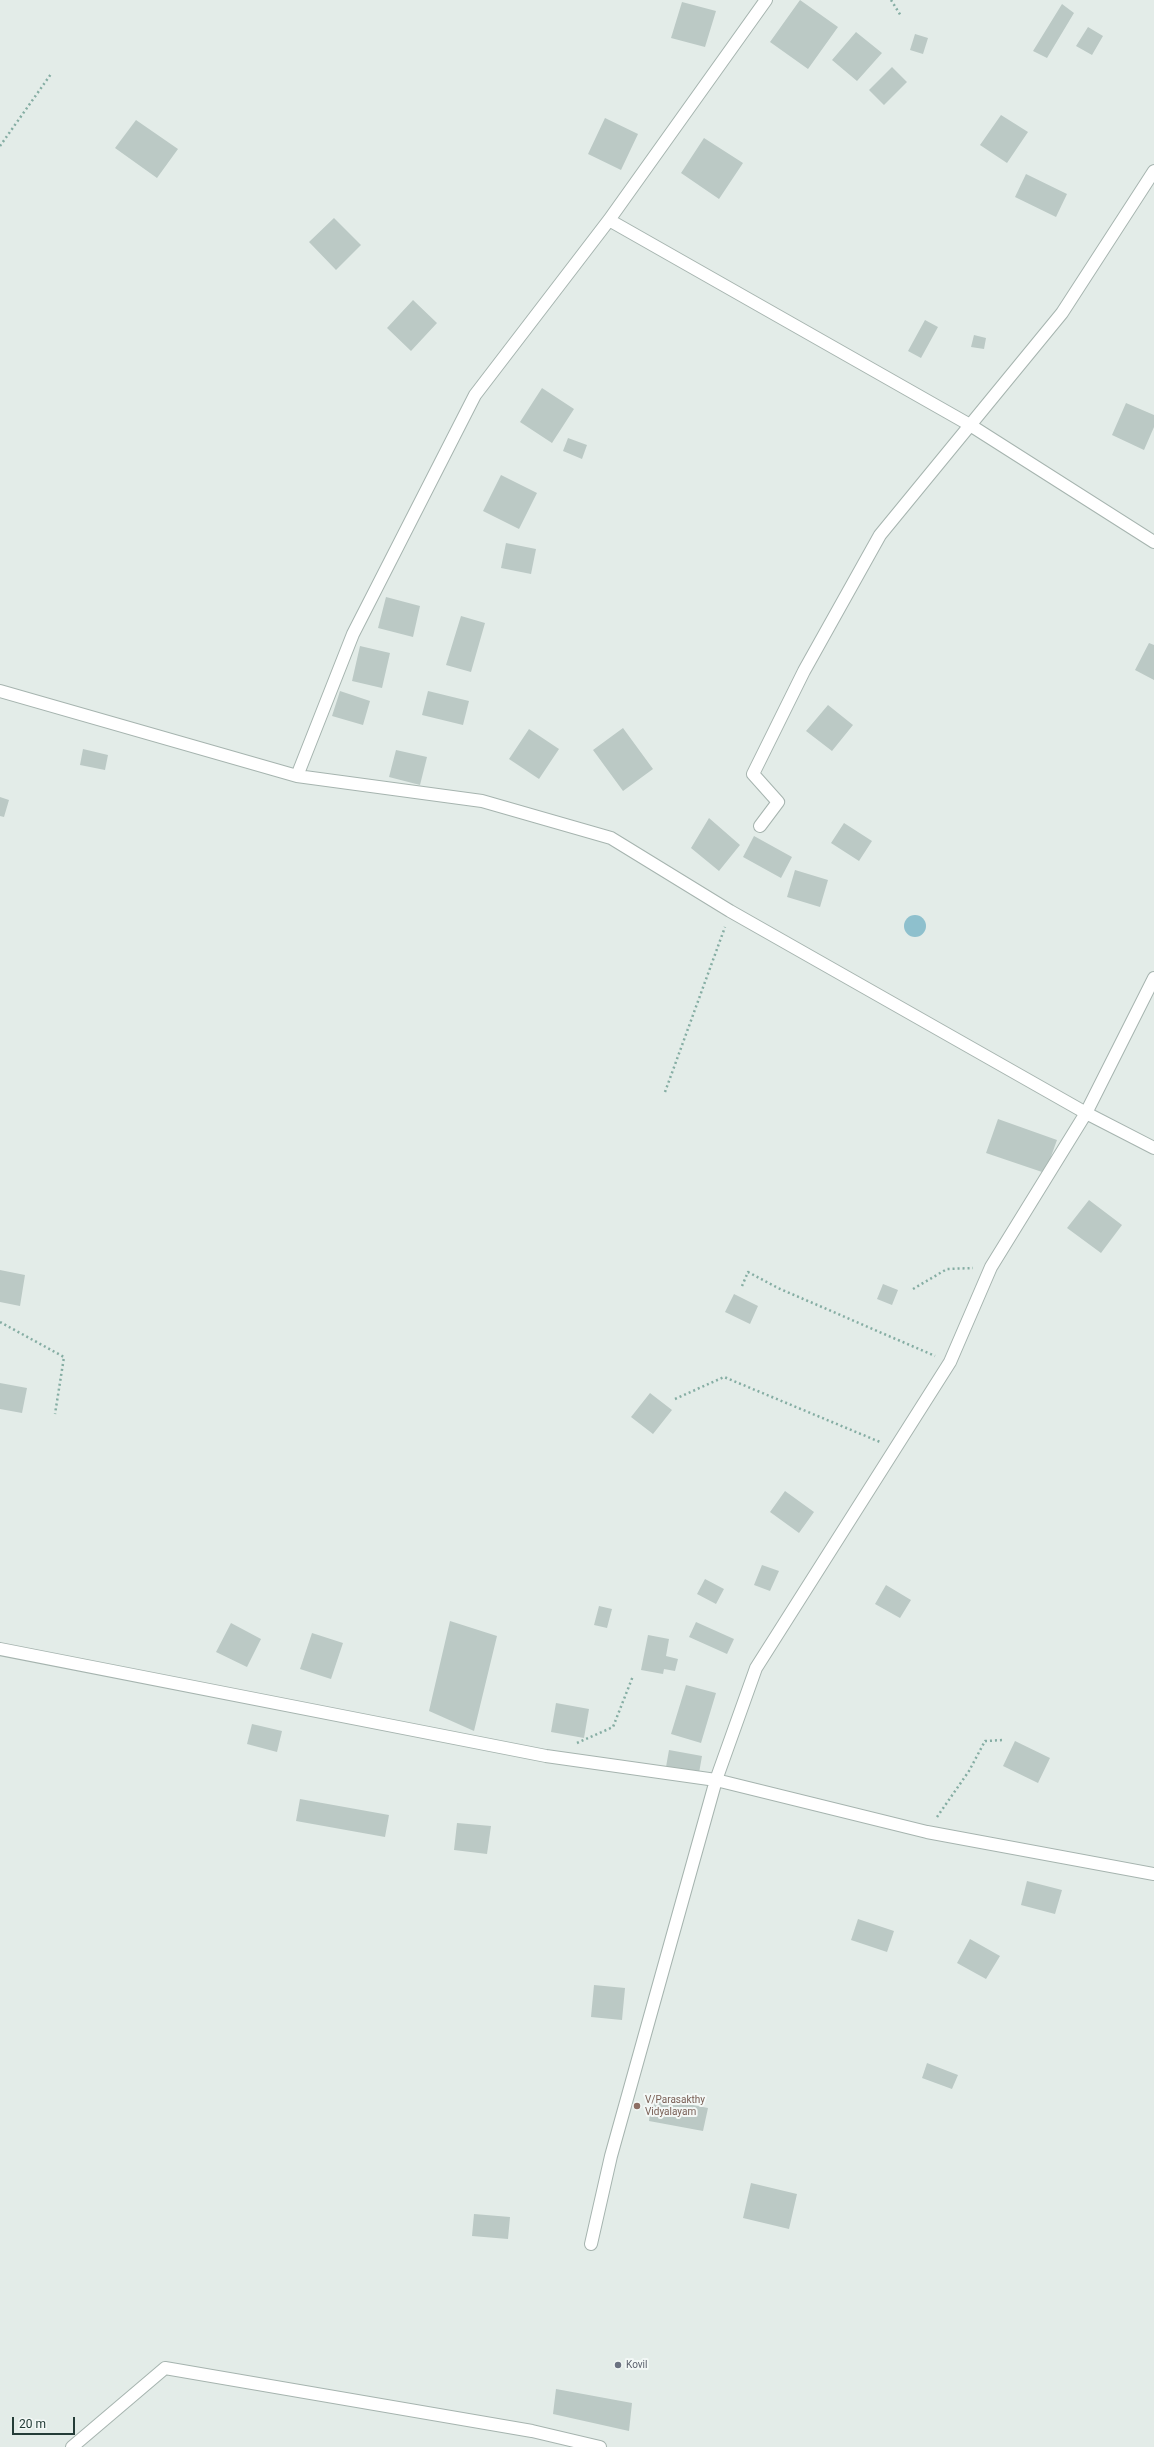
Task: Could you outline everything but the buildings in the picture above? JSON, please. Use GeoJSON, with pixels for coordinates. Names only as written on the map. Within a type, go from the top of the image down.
{"type":"FeatureCollection","features":[{"type":"Feature","properties":{"kind":"street"},"geometry":{"type":"LineString","coordinates":[[297,776],[352,634],[475,395],[609,220],[766,0]]}},
{"type":"Feature","properties":{"kind":"street"},"geometry":{"type":"LineString","coordinates":[[760,826],[778,802],[753,774],[804,671],[880,535],[1062,313],[1154,171]]}},
{"type":"Feature","properties":{"kind":"street"},"geometry":{"type":"LineString","coordinates":[[609,220],[970,425],[1154,542]]}},
{"type":"Feature","properties":{"kind":"street"},"geometry":{"type":"LineString","coordinates":[[0,690],[297,776],[482,801],[611,838],[730,911],[1086,1113],[1154,1148]]}},
{"type":"Feature","properties":{"kind":"street"},"geometry":{"type":"LineString","coordinates":[[591,2244],[611,2156],[716,1780],[756,1668],[950,1362],[992,1267],[1086,1113],[1154,978]]}},
{"type":"Feature","properties":{"kind":"street"},"geometry":{"type":"LineString","coordinates":[[0,1649],[546,1756],[716,1780],[926,1832],[1154,1874]]}},
{"type":"Feature","properties":{"kind":"street"},"geometry":{"type":"LineString","coordinates":[[72,2447],[165,2368],[532,2430],[600,2447]]}},
{"type":"Feature","properties":{"kind":"path"},"geometry":{"type":"LineString","coordinates":[[891,0],[901,16]]}},
{"type":"Feature","properties":{"kind":"path"},"geometry":{"type":"LineString","coordinates":[[0,146],[51,74]]}},
{"type":"Feature","properties":{"kind":"path"},"geometry":{"type":"LineString","coordinates":[[666,1092],[730,911]]}},
{"type":"Feature","properties":{"kind":"path"},"geometry":{"type":"LineString","coordinates":[[913,1289],[947,1269],[992,1267]]}},
{"type":"Feature","properties":{"kind":"path"},"geometry":{"type":"LineString","coordinates":[[742,1286],[748,1272],[778,1288],[950,1362]]}},
{"type":"Feature","properties":{"kind":"path"},"geometry":{"type":"LineString","coordinates":[[0,1322],[64,1357],[55,1414]]}},
{"type":"Feature","properties":{"kind":"path"},"geometry":{"type":"LineString","coordinates":[[675,1399],[724,1377],[896,1448]]}},
{"type":"Feature","properties":{"kind":"path"},"geometry":{"type":"LineString","coordinates":[[573,1744],[614,1727],[633,1676]]}},
{"type":"Feature","properties":{"kind":"path"},"geometry":{"type":"LineString","coordinates":[[926,1832],[969,1771],[985,1742],[1004,1740]]}},
{"type":"Feature","properties":{"kind":"water"},"geometry":{"type":"Polygon","coordinates":[[[915,915],[923,918],[926,926],[923,934],[915,937],[907,934],[904,926],[907,918],[915,915]]]}},
{"type":"Feature","properties":{"kind":"place","name":"V/Parasakthy Vidyalayam"},"geometry":{"type":"Point","coordinates":[637,2106]}},
{"type":"Feature","properties":{"kind":"place","name":"Kovil"},"geometry":{"type":"Point","coordinates":[618,2365]}}]}
